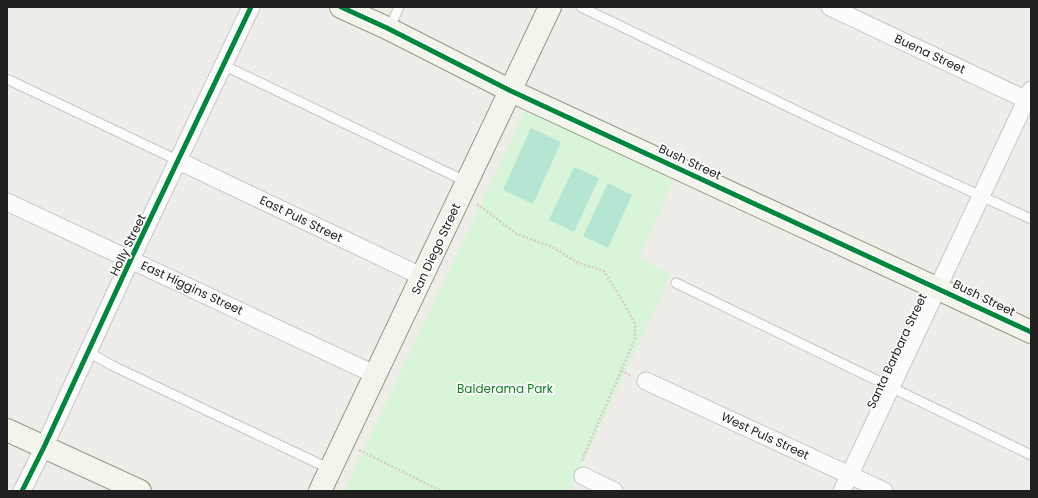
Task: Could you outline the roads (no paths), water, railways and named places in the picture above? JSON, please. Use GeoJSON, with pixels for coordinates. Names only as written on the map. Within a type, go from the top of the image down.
{"type":"FeatureCollection","features":[{"type":"Feature","properties":{"kind":"main road","name":"Bush Street"},"geometry":{"type":"LineString","coordinates":[[341,7],[389,29],[511,91],[938,287],[1031,332]]}},
{"type":"Feature","properties":{"kind":"main road","name":"San Diego Street"},"geometry":{"type":"LineString","coordinates":[[320,491],[550,7]]}},
{"type":"Feature","properties":{"kind":"main road"},"geometry":{"type":"LineString","coordinates":[[7,430],[140,491]]}},
{"type":"Feature","properties":{"kind":"street","name":"Holly Street"},"geometry":{"type":"LineString","coordinates":[[22,491],[223,65],[252,7]]}},
{"type":"Feature","properties":{"kind":"street","name":"Buena Street"},"geometry":{"type":"LineString","coordinates":[[830,7],[1029,97]]}},
{"type":"Feature","properties":{"kind":"street","name":"Santa Barbara Street"},"geometry":{"type":"LineString","coordinates":[[842,491],[1029,97]]}},
{"type":"Feature","properties":{"kind":"street","name":"East Puls Street"},"geometry":{"type":"LineString","coordinates":[[179,161],[423,277]]}},
{"type":"Feature","properties":{"kind":"street","name":"East Higgins Street"},"geometry":{"type":"LineString","coordinates":[[7,202],[376,375]]}},
{"type":"Feature","properties":{"kind":"street","name":"West Puls Street"},"geometry":{"type":"LineString","coordinates":[[646,381],[884,491]]}},
{"type":"Feature","properties":{"kind":"street"},"geometry":{"type":"LineString","coordinates":[[581,470],[614,491]]}},
{"type":"Feature","properties":{"kind":"lane"},"geometry":{"type":"LineString","coordinates":[[389,29],[399,7]]}},
{"type":"Feature","properties":{"kind":"lane"},"geometry":{"type":"LineString","coordinates":[[581,7],[818,121],[1031,219]]}},
{"type":"Feature","properties":{"kind":"lane"},"geometry":{"type":"LineString","coordinates":[[223,65],[464,188]]}},
{"type":"Feature","properties":{"kind":"lane"},"geometry":{"type":"LineString","coordinates":[[7,80],[179,161]]}},
{"type":"Feature","properties":{"kind":"lane"},"geometry":{"type":"LineString","coordinates":[[676,283],[1031,455]]}},
{"type":"Feature","properties":{"kind":"lane"},"geometry":{"type":"LineString","coordinates":[[88,352],[113,366],[330,470]]}},
{"type":"Feature","properties":{"kind":"park label","name":"Balderama Park"},"geometry":{"type":"Point","coordinates":[505,389]}}]}
